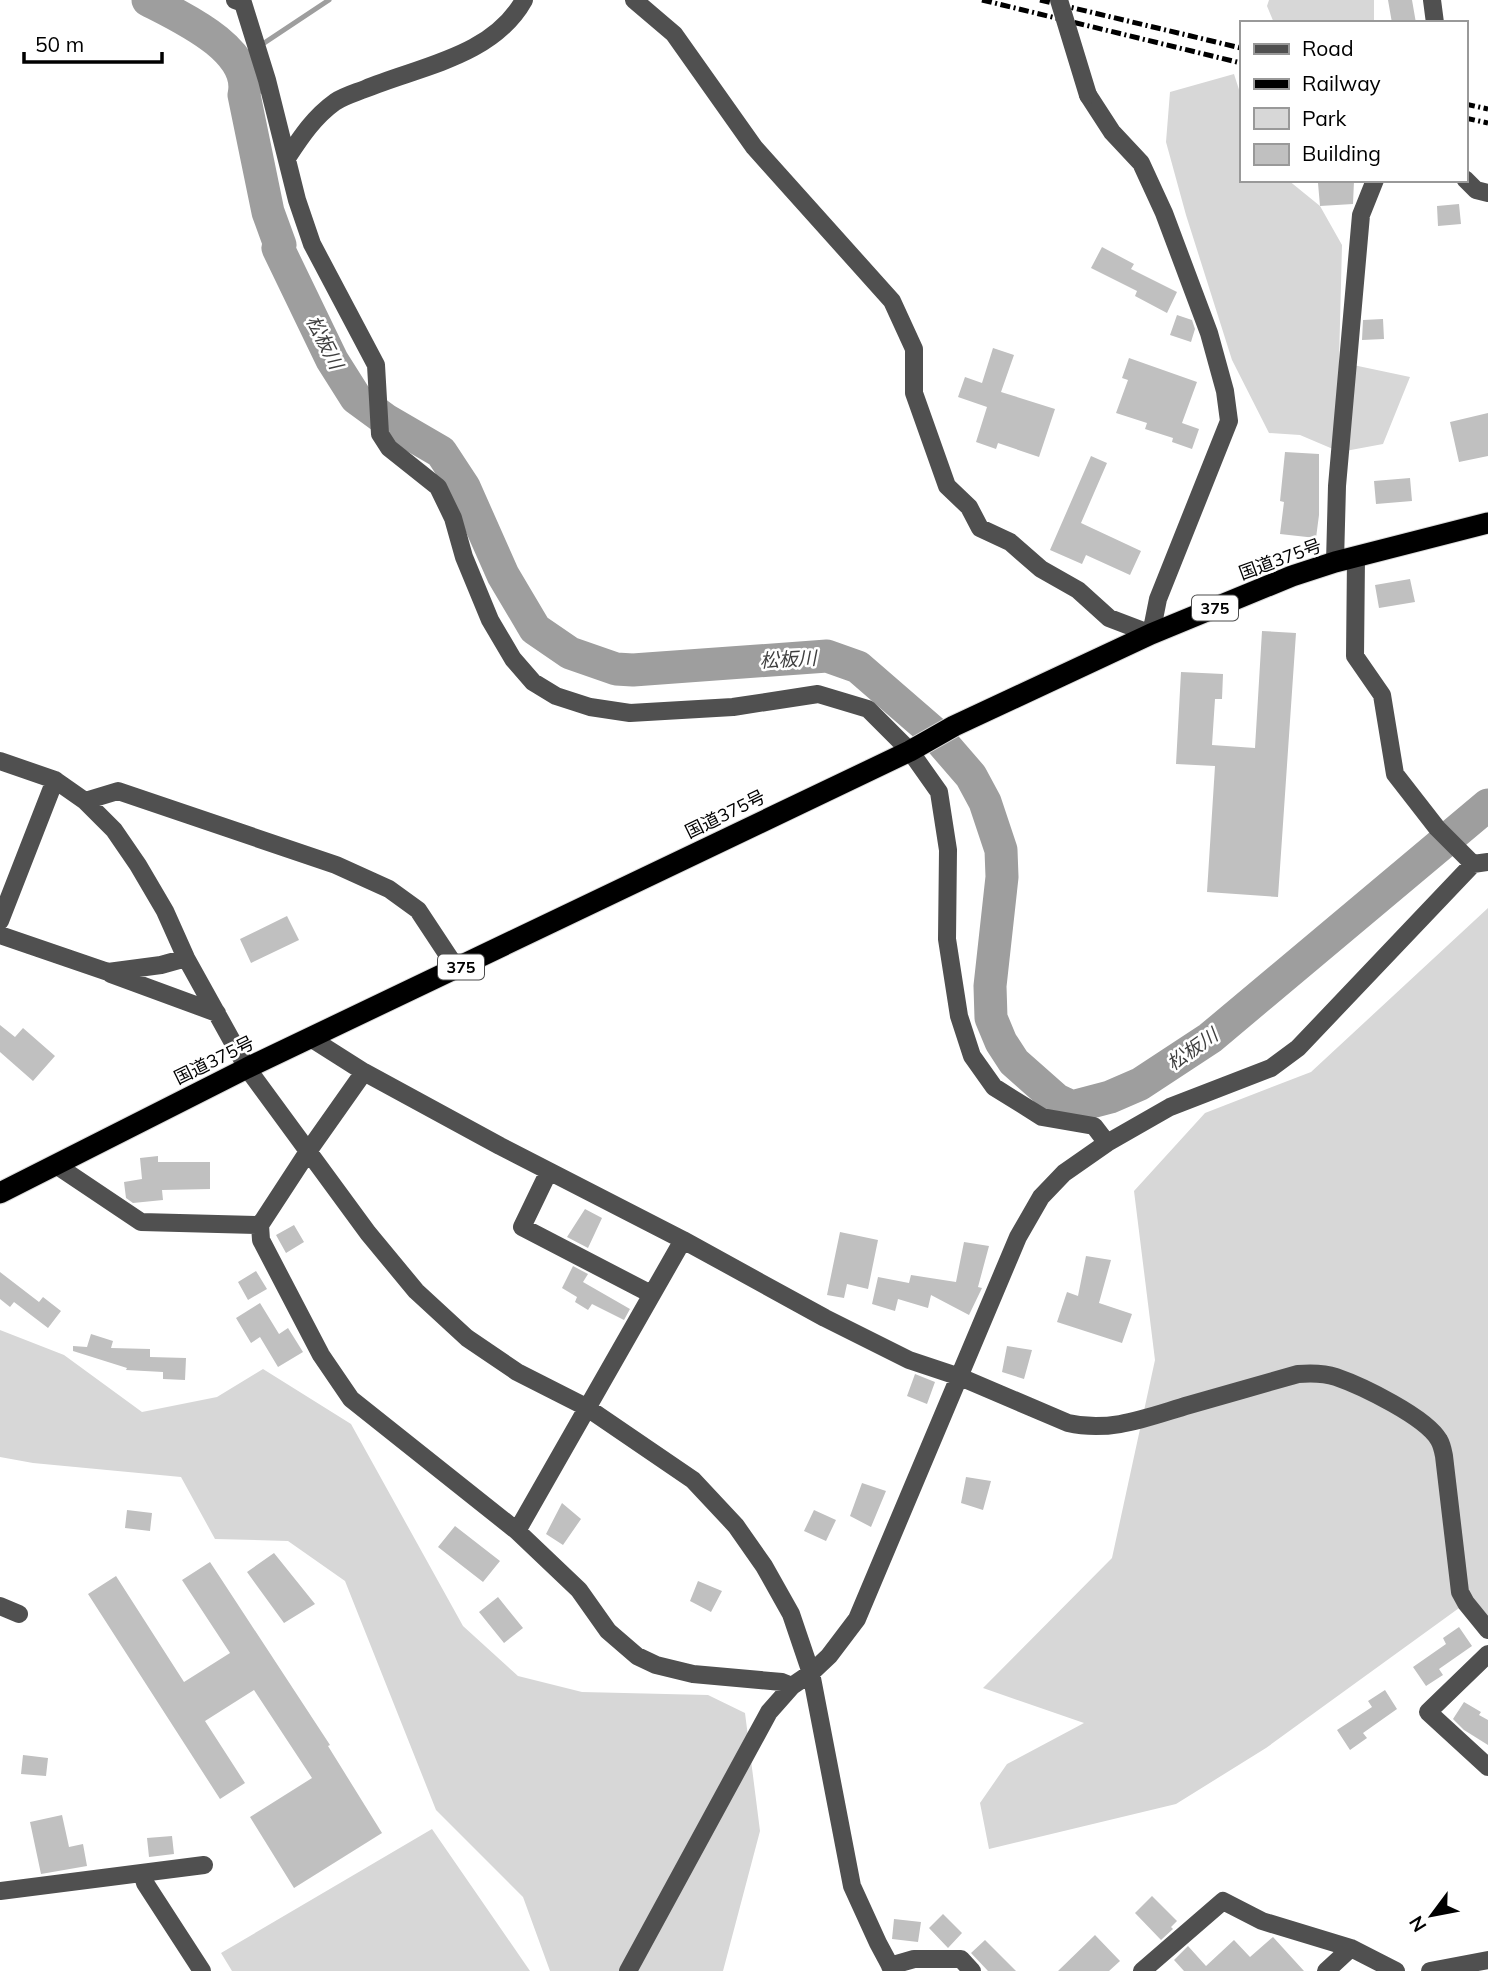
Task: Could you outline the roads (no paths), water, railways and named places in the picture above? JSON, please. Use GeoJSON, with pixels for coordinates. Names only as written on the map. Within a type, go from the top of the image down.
{"type":"FeatureCollection","features":[{"type":"Feature","properties":{"kind":"highway","name":"国道375号"},"geometry":{"type":"LineString","coordinates":[[0,1193],[247,1068],[916,747],[954,726],[1151,635],[1292,576],[1488,523]]}},
{"type":"Feature","properties":{"kind":"street"},"geometry":{"type":"LineString","coordinates":[[235,0],[243,3],[267,80],[297,200],[312,244],[376,365],[380,434],[389,448],[438,487],[453,517],[464,558],[490,620],[513,659],[533,682],[556,696],[590,708],[630,713],[733,707],[818,694],[868,709],[916,747],[939,792],[948,850],[947,939],[959,1016],[972,1056],[994,1087],[1042,1117],[1094,1126],[1107,1143]]}},
{"type":"Feature","properties":{"kind":"street"},"geometry":{"type":"LineString","coordinates":[[287,158],[311,122],[338,100],[483,44],[508,22],[524,0]]}},
{"type":"Feature","properties":{"kind":"street"},"geometry":{"type":"LineString","coordinates":[[634,0],[674,34],[754,147],[892,300],[914,349],[915,393],[947,486],[969,507],[980,528],[1010,542],[1041,569],[1078,590],[1109,618],[1151,635],[1158,599],[1229,421],[1225,391],[1209,333],[1164,213],[1141,163],[1112,132],[1088,94],[1059,0]]}},
{"type":"Feature","properties":{"kind":"street"},"geometry":{"type":"LineString","coordinates":[[1432,0],[1435,21]]}},
{"type":"Feature","properties":{"kind":"street"},"geometry":{"type":"LineString","coordinates":[[1467,181],[1476,190],[1488,193]]}},
{"type":"Feature","properties":{"kind":"street"},"geometry":{"type":"LineString","coordinates":[[628,1971],[769,1712],[792,1686],[830,1656],[858,1619],[1018,1237],[1041,1197],[1064,1173],[1107,1143],[1170,1107],[1271,1068],[1298,1048],[1474,859],[1437,828],[1395,774],[1382,695],[1356,656],[1337,486],[1361,215],[1374,182]]}},
{"type":"Feature","properties":{"kind":"street"},"geometry":{"type":"LineString","coordinates":[[0,761],[55,780],[85,801],[114,830],[165,911],[186,958],[247,1068],[368,1233],[416,1291],[477,1345],[517,1371],[586,1407],[693,1480],[736,1526],[764,1566],[791,1614],[811,1673],[852,1886],[892,1969],[914,1959],[961,1959],[972,1971]]}},
{"type":"Feature","properties":{"kind":"street"},"geometry":{"type":"LineString","coordinates":[[0,921],[55,780]]}},
{"type":"Feature","properties":{"kind":"street"},"geometry":{"type":"LineString","coordinates":[[85,801],[118,791],[336,865],[389,889],[418,910],[457,969]]}},
{"type":"Feature","properties":{"kind":"street"},"geometry":{"type":"LineString","coordinates":[[0,935],[217,1013]]}},
{"type":"Feature","properties":{"kind":"street"},"geometry":{"type":"LineString","coordinates":[[107,972],[161,965],[186,958]]}},
{"type":"Feature","properties":{"kind":"street"},"geometry":{"type":"LineString","coordinates":[[312,1039],[364,1072],[825,1318],[909,1360],[960,1377],[1069,1423],[1086,1427],[1111,1427],[1154,1417],[1298,1374],[1314,1373],[1335,1376],[1394,1404],[1419,1421],[1438,1439],[1444,1456],[1460,1592],[1488,1630]]}},
{"type":"Feature","properties":{"kind":"street"},"geometry":{"type":"LineString","coordinates":[[364,1072],[260,1225],[261,1240],[321,1356],[351,1399],[517,1531],[579,1590],[608,1631],[637,1656],[656,1665],[693,1674],[782,1682],[792,1686]]}},
{"type":"Feature","properties":{"kind":"street"},"geometry":{"type":"LineString","coordinates":[[56,1165],[141,1222],[260,1225]]}},
{"type":"Feature","properties":{"kind":"street"},"geometry":{"type":"LineString","coordinates":[[549,1171],[522,1227],[651,1294]]}},
{"type":"Feature","properties":{"kind":"street"},"geometry":{"type":"LineString","coordinates":[[517,1531],[683,1240]]}},
{"type":"Feature","properties":{"kind":"street"},"geometry":{"type":"LineString","coordinates":[[0,1606],[19,1614]]}},
{"type":"Feature","properties":{"kind":"street"},"geometry":{"type":"LineString","coordinates":[[1488,1654],[1428,1712],[1488,1767]]}},
{"type":"Feature","properties":{"kind":"street"},"geometry":{"type":"LineString","coordinates":[[0,1891],[204,1865]]}},
{"type":"Feature","properties":{"kind":"street"},"geometry":{"type":"LineString","coordinates":[[142,1873],[145,1883],[202,1971]]}},
{"type":"Feature","properties":{"kind":"street"},"geometry":{"type":"LineString","coordinates":[[1152,1968],[1223,1901],[1262,1921],[1352,1948],[1396,1971]]}},
{"type":"Feature","properties":{"kind":"street"},"geometry":{"type":"LineString","coordinates":[[1326,1971],[1352,1948]]}},
{"type":"Feature","properties":{"kind":"street"},"geometry":{"type":"LineString","coordinates":[[1430,1971],[1488,1959]]}},
{"type":"Feature","properties":{"kind":"waterway","name":"松板川"},"geometry":{"type":"LineString","coordinates":[[148,0],[212,37],[238,64],[244,79],[244,95],[268,212],[280,245],[278,248],[332,360],[356,398],[386,420],[441,452],[464,487],[503,575],[535,629],[570,653],[616,669],[827,656],[858,667],[933,732],[971,776],[985,802],[1001,850],[1002,877],[990,986],[991,1018],[1001,1042],[1014,1062],[1057,1100],[1072,1107],[1110,1097],[1140,1084],[1210,1038],[1488,805]]}},
{"type":"Feature","properties":{"kind":"waterway"},"geometry":{"type":"LineString","coordinates":[[237,61],[329,0]]}},
{"type":"Feature","properties":{"kind":"railway"},"geometry":{"type":"LineString","coordinates":[[982,0],[1240,63]]}},
{"type":"Feature","properties":{"kind":"railway"},"geometry":{"type":"LineString","coordinates":[[1040,0],[1240,48]]}},
{"type":"Feature","properties":{"kind":"railway"},"geometry":{"type":"LineString","coordinates":[[1467,104],[1488,109]]}},
{"type":"Feature","properties":{"kind":"railway"},"geometry":{"type":"LineString","coordinates":[[1467,118],[1488,123]]}}]}
